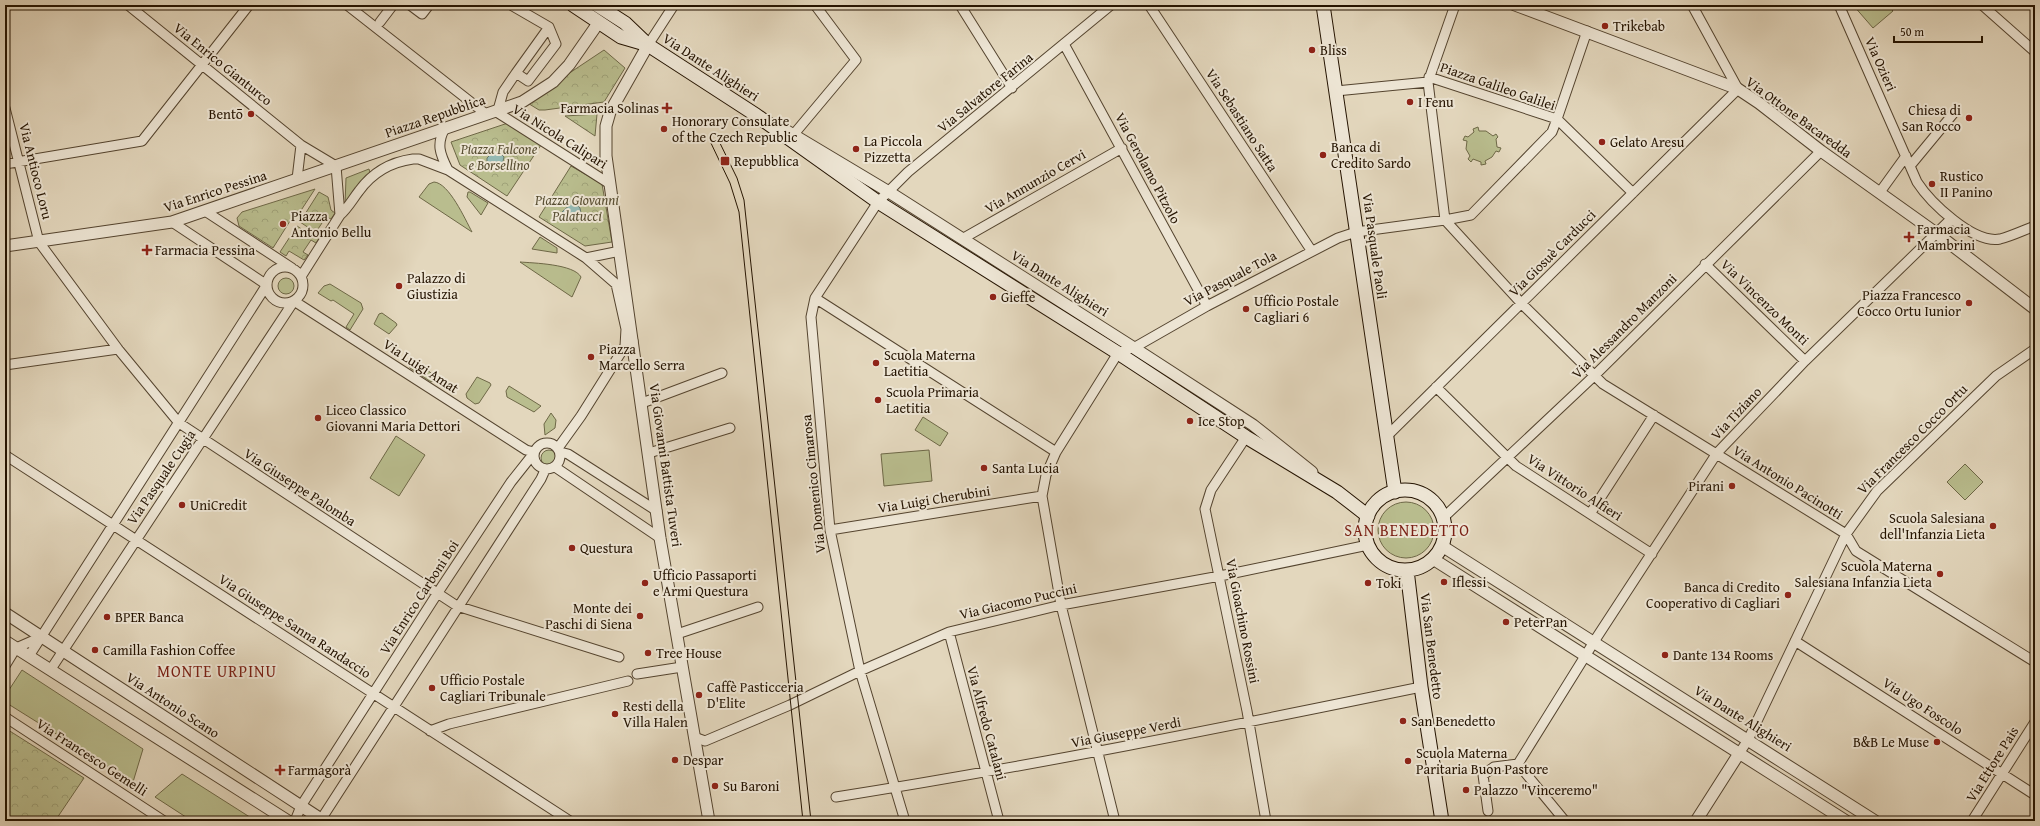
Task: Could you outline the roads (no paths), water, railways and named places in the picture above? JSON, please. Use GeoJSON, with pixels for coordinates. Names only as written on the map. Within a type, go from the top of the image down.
{"type":"FeatureCollection","features":[{"type":"Feature","properties":{"kind":"main road","name":"Via Dante Alighieri"},"geometry":{"type":"LineString","coordinates":[[573,5],[621,36],[648,45]]}},
{"type":"Feature","properties":{"kind":"main road","name":"Via Pasquale Paoli"},"geometry":{"type":"LineString","coordinates":[[1323,5],[1395,492]]}},
{"type":"Feature","properties":{"kind":"main road","name":"Via Dante Alighieri"},"geometry":{"type":"LineString","coordinates":[[605,7],[625,23],[648,45],[756,115],[878,202],[1118,353],[1246,437],[1337,492],[1368,516]]}},
{"type":"Feature","properties":{"kind":"main road"},"geometry":{"type":"LineString","coordinates":[[1410,490],[1424,495],[1436,504],[1443,518],[1445,533],[1442,546],[1433,559],[1423,566],[1406,570],[1398,570],[1383,564],[1377,559],[1368,545],[1365,530],[1371,509],[1381,498],[1395,492],[1410,490]]}},
{"type":"Feature","properties":{"kind":"main road","name":"Via San Benedetto"},"geometry":{"type":"LineString","coordinates":[[1406,570],[1421,687],[1442,821]]}},
{"type":"Feature","properties":{"kind":"street","name":"Via Enrico Gianturco"},"geometry":{"type":"LineString","coordinates":[[128,5],[204,65],[301,146],[336,166]]}},
{"type":"Feature","properties":{"kind":"street"},"geometry":{"type":"LineString","coordinates":[[5,164],[142,141],[204,65],[249,5]]}},
{"type":"Feature","properties":{"kind":"street","name":"Via Nicola Calipari"},"geometry":{"type":"LineString","coordinates":[[347,5],[493,112],[610,184]]}},
{"type":"Feature","properties":{"kind":"street"},"geometry":{"type":"LineString","coordinates":[[380,22],[393,5]]}},
{"type":"Feature","properties":{"kind":"street"},"geometry":{"type":"LineString","coordinates":[[410,5],[422,14],[429,5]]}},
{"type":"Feature","properties":{"kind":"street"},"geometry":{"type":"LineString","coordinates":[[511,5],[549,27],[556,44],[528,81]]}},
{"type":"Feature","properties":{"kind":"street"},"geometry":{"type":"LineString","coordinates":[[610,184],[606,156],[606,126],[610,112],[648,45],[674,5]]}},
{"type":"Feature","properties":{"kind":"street"},"geometry":{"type":"LineString","coordinates":[[794,134],[856,60],[815,5]]}},
{"type":"Feature","properties":{"kind":"street"},"geometry":{"type":"LineString","coordinates":[[960,5],[1012,88]]}},
{"type":"Feature","properties":{"kind":"street","name":"Via Salvatore Farina"},"geometry":{"type":"LineString","coordinates":[[878,202],[908,172],[1012,88],[1111,5]]}},
{"type":"Feature","properties":{"kind":"street","name":"Via Sebastiano Satta"},"geometry":{"type":"LineString","coordinates":[[1149,5],[1311,250]]}},
{"type":"Feature","properties":{"kind":"street"},"geometry":{"type":"LineString","coordinates":[[1336,91],[1429,80],[1455,5]]}},
{"type":"Feature","properties":{"kind":"street","name":"Via Ottone Bacaredda"},"geometry":{"type":"LineString","coordinates":[[1515,5],[1587,31],[1738,90],[1759,103],[1821,151],[1936,233],[2035,309]]}},
{"type":"Feature","properties":{"kind":"street"},"geometry":{"type":"LineString","coordinates":[[1692,5],[1738,90]]}},
{"type":"Feature","properties":{"kind":"street","name":"Via Ozieri"},"geometry":{"type":"LineString","coordinates":[[1839,5],[1917,182],[1926,195],[1951,219],[1981,236],[1999,239],[2035,226]]}},
{"type":"Feature","properties":{"kind":"street"},"geometry":{"type":"LineString","coordinates":[[1982,5],[2035,52]]}},
{"type":"Feature","properties":{"kind":"street"},"geometry":{"type":"LineString","coordinates":[[599,22],[605,7]]}},
{"type":"Feature","properties":{"kind":"street","name":"Piazza Repubblica"},"geometry":{"type":"LineString","coordinates":[[382,150],[522,102],[554,82],[569,65],[599,22]]}},
{"type":"Feature","properties":{"kind":"street","name":"Piazza Repubblica"},"geometry":{"type":"LineString","coordinates":[[493,112],[503,92],[549,27]]}},
{"type":"Feature","properties":{"kind":"street"},"geometry":{"type":"LineString","coordinates":[[1587,31],[1557,119],[1633,193]]}},
{"type":"Feature","properties":{"kind":"street","name":"Via Gerolamo Pitzolo"},"geometry":{"type":"LineString","coordinates":[[1064,44],[1207,306]]}},
{"type":"Feature","properties":{"kind":"street"},"geometry":{"type":"LineString","coordinates":[[516,73],[542,89]]}},
{"type":"Feature","properties":{"kind":"street","name":"Piazza Galileo Galilei"},"geometry":{"type":"LineString","coordinates":[[1429,80],[1557,119],[1552,132],[1471,215],[1445,220],[1429,80]]}},
{"type":"Feature","properties":{"kind":"street","name":"Via Giosuè Carducci"},"geometry":{"type":"LineString","coordinates":[[1386,437],[1738,90]]}},
{"type":"Feature","properties":{"kind":"street","name":"Via Antioco Loru"},"geometry":{"type":"LineString","coordinates":[[5,108],[39,242]]}},
{"type":"Feature","properties":{"kind":"street"},"geometry":{"type":"LineString","coordinates":[[1910,166],[1953,114]]}},
{"type":"Feature","properties":{"kind":"street","name":"Via Dante Alighieri"},"geometry":{"type":"LineString","coordinates":[[756,115],[794,134],[889,192],[1253,425],[1337,492]]}},
{"type":"Feature","properties":{"kind":"street"},"geometry":{"type":"LineString","coordinates":[[445,128],[439,140],[439,148],[448,170]]}},
{"type":"Feature","properties":{"kind":"street"},"geometry":{"type":"LineString","coordinates":[[297,179],[301,146]]}},
{"type":"Feature","properties":{"kind":"street","name":"Via Annunzio Cervi"},"geometry":{"type":"LineString","coordinates":[[962,239],[1122,148]]}},
{"type":"Feature","properties":{"kind":"street","name":"Via Enrico Pessina"},"geometry":{"type":"LineString","coordinates":[[5,246],[172,222],[382,150]]}},
{"type":"Feature","properties":{"kind":"street","name":"Via Alessandro Manzoni"},"geometry":{"type":"LineString","coordinates":[[1443,518],[1594,376],[1705,264],[1821,151]]}},
{"type":"Feature","properties":{"kind":"street"},"geometry":{"type":"LineString","coordinates":[[1880,192],[1906,156]]}},
{"type":"Feature","properties":{"kind":"street"},"geometry":{"type":"LineString","coordinates":[[298,272],[340,215],[347,210],[368,179],[375,173],[390,166],[406,160],[419,159],[448,170],[586,258],[616,284],[629,344],[559,450],[560,460],[555,467],[545,470],[537,466],[534,462],[534,453]]}},
{"type":"Feature","properties":{"kind":"street"},"geometry":{"type":"LineString","coordinates":[[336,166],[340,215]]}},
{"type":"Feature","properties":{"kind":"street","name":"Via Giovanni Battista Tuveri"},"geometry":{"type":"LineString","coordinates":[[610,184],[620,251],[629,344],[642,403],[660,538],[709,821]]}},
{"type":"Feature","properties":{"kind":"street","name":"Via Domenico Cimarosa"},"geometry":{"type":"LineString","coordinates":[[878,202],[815,298],[811,317],[830,530],[860,671],[905,821]]}},
{"type":"Feature","properties":{"kind":"street"},"geometry":{"type":"LineString","coordinates":[[205,211],[298,272],[304,290],[298,299],[282,303],[275,301],[269,294],[266,286],[267,279],[272,272],[279,267],[286,266],[298,272]]}},
{"type":"Feature","properties":{"kind":"street","name":"Via Tiziano"},"geometry":{"type":"LineString","coordinates":[[1593,643],[1717,454],[1804,361],[1951,219]]}},
{"type":"Feature","properties":{"kind":"street","name":"Via Pasquale Tola"},"geometry":{"type":"LineString","coordinates":[[1118,353],[1134,348],[1207,306],[1311,250],[1338,238],[1356,232],[1445,220]]}},
{"type":"Feature","properties":{"kind":"street","name":"Via Antonio Pacinotti"},"geometry":{"type":"LineString","coordinates":[[1445,220],[1522,304],[1603,384],[1846,534]]}},
{"type":"Feature","properties":{"kind":"street"},"geometry":{"type":"LineString","coordinates":[[172,222],[266,286]]}},
{"type":"Feature","properties":{"kind":"street","name":"Via Giuseppe Palomba"},"geometry":{"type":"LineString","coordinates":[[39,242],[118,349],[179,423],[457,606],[619,657]]}},
{"type":"Feature","properties":{"kind":"street"},"geometry":{"type":"LineString","coordinates":[[586,258],[620,251]]}},
{"type":"Feature","properties":{"kind":"street","name":"Via Vincenzo Monti"},"geometry":{"type":"LineString","coordinates":[[1705,264],[1804,361]]}},
{"type":"Feature","properties":{"kind":"street","name":"Via Pasquale Cugia"},"geometry":{"type":"LineString","coordinates":[[29,656],[266,286]]}},
{"type":"Feature","properties":{"kind":"street"},"geometry":{"type":"LineString","coordinates":[[815,298],[1056,452]]}},
{"type":"Feature","properties":{"kind":"street","name":"Via Pasquale Cugia"},"geometry":{"type":"LineString","coordinates":[[51,669],[294,301]]}},
{"type":"Feature","properties":{"kind":"street","name":"Via Luigi Amat"},"geometry":{"type":"LineString","coordinates":[[294,301],[526,450],[534,453]]}},
{"type":"Feature","properties":{"kind":"street"},"geometry":{"type":"LineString","coordinates":[[5,365],[118,349]]}},
{"type":"Feature","properties":{"kind":"street","name":"Via Francesco Cocco Ortu"},"geometry":{"type":"LineString","coordinates":[[1740,752],[1748,740],[1846,534],[1865,506],[1882,486],[1996,376],[2035,349]]}},
{"type":"Feature","properties":{"kind":"street"},"geometry":{"type":"LineString","coordinates":[[1115,821],[1061,605],[1042,496],[1046,475],[1056,452],[1118,353]]}},
{"type":"Feature","properties":{"kind":"street"},"geometry":{"type":"LineString","coordinates":[[642,403],[722,373]]}},
{"type":"Feature","properties":{"kind":"street","name":"Via Vittorio Alfieri"},"geometry":{"type":"LineString","coordinates":[[1436,387],[1508,458],[1527,474],[1652,554]]}},
{"type":"Feature","properties":{"kind":"street"},"geometry":{"type":"LineString","coordinates":[[1590,514],[1654,415]]}},
{"type":"Feature","properties":{"kind":"street"},"geometry":{"type":"LineString","coordinates":[[649,453],[730,428]]}},
{"type":"Feature","properties":{"kind":"street","name":"Via Gioachino Rossini"},"geometry":{"type":"LineString","coordinates":[[1246,437],[1206,500],[1205,508],[1249,723],[1266,821]]}},
{"type":"Feature","properties":{"kind":"street","name":"Via Enrico Carboni Boi"},"geometry":{"type":"LineString","coordinates":[[295,821],[301,806],[511,482],[538,446],[543,443],[552,444],[559,450]]}},
{"type":"Feature","properties":{"kind":"street"},"geometry":{"type":"LineString","coordinates":[[559,450],[568,454],[657,511]]}},
{"type":"Feature","properties":{"kind":"street","name":"Via Giuseppe Sanna Randaccio"},"geometry":{"type":"LineString","coordinates":[[5,455],[570,821]]}},
{"type":"Feature","properties":{"kind":"street"},"geometry":{"type":"LineString","coordinates":[[555,467],[660,538]]}},
{"type":"Feature","properties":{"kind":"street"},"geometry":{"type":"LineString","coordinates":[[322,820],[457,606],[541,480],[545,470]]}},
{"type":"Feature","properties":{"kind":"street","name":"Via Luigi Cherubini"},"geometry":{"type":"LineString","coordinates":[[830,530],[1042,496]]}},
{"type":"Feature","properties":{"kind":"street"},"geometry":{"type":"LineString","coordinates":[[1846,534],[1856,551],[2035,662]]}},
{"type":"Feature","properties":{"kind":"street","name":"Via Giacomo Puccini"},"geometry":{"type":"LineString","coordinates":[[694,737],[705,740],[797,702],[860,671],[949,632],[1061,605],[1220,576],[1368,545]]}},
{"type":"Feature","properties":{"kind":"street","name":"Via Dante Alighieri"},"geometry":{"type":"LineString","coordinates":[[1442,546],[1875,821]]}},
{"type":"Feature","properties":{"kind":"street"},"geometry":{"type":"LineString","coordinates":[[1433,559],[1740,752],[1846,821]]}},
{"type":"Feature","properties":{"kind":"street"},"geometry":{"type":"LineString","coordinates":[[677,634],[758,607]]}},
{"type":"Feature","properties":{"kind":"street","name":"Via Antonio Scano"},"geometry":{"type":"LineString","coordinates":[[5,613],[322,820]]}},
{"type":"Feature","properties":{"kind":"street","name":"Via Alfredo Catalani"},"geometry":{"type":"LineString","coordinates":[[949,632],[999,821]]}},
{"type":"Feature","properties":{"kind":"street"},"geometry":{"type":"LineString","coordinates":[[5,666],[16,648],[41,637]]}},
{"type":"Feature","properties":{"kind":"street"},"geometry":{"type":"LineString","coordinates":[[5,640],[288,821]]}},
{"type":"Feature","properties":{"kind":"street","name":"Via Ugo Foscolo"},"geometry":{"type":"LineString","coordinates":[[1795,641],[2035,795]]}},
{"type":"Feature","properties":{"kind":"street"},"geometry":{"type":"LineString","coordinates":[[1488,812],[1483,775],[1494,768],[1518,764],[1593,643]]}},
{"type":"Feature","properties":{"kind":"street"},"geometry":{"type":"LineString","coordinates":[[637,674],[682,667]]}},
{"type":"Feature","properties":{"kind":"street"},"geometry":{"type":"LineString","coordinates":[[430,731],[449,724],[628,681]]}},
{"type":"Feature","properties":{"kind":"street","name":"Via Giuseppe Verdi"},"geometry":{"type":"LineString","coordinates":[[836,797],[986,773],[1249,723],[1421,687]]}},
{"type":"Feature","properties":{"kind":"street","name":"Via Francesco Gemelli"},"geometry":{"type":"LineString","coordinates":[[5,717],[164,821]]}},
{"type":"Feature","properties":{"kind":"street","name":"Via Ettore Pais"},"geometry":{"type":"LineString","coordinates":[[1972,821],[2035,722]]}},
{"type":"Feature","properties":{"kind":"street"},"geometry":{"type":"LineString","coordinates":[[1696,821],[1740,752]]}},
{"type":"Feature","properties":{"kind":"street"},"geometry":{"type":"LineString","coordinates":[[1518,764],[1565,821]]}},
{"type":"Feature","properties":{"kind":"water"},"geometry":{"type":"Polygon","coordinates":[[[492,153],[500,153],[504,157],[501,170],[487,162],[487,158],[492,153]]]}},
{"type":"Feature","properties":{"kind":"water"},"geometry":{"type":"Polygon","coordinates":[[[574,201],[580,208],[581,213],[578,218],[574,220],[562,212],[574,201]]]}},
{"type":"Feature","properties":{"kind":"tram line"},"geometry":{"type":"LineString","coordinates":[[716,135],[737,178],[744,200],[811,821]]}},
{"type":"Feature","properties":{"kind":"tram line"},"geometry":{"type":"LineString","coordinates":[[709,139],[730,183],[739,212],[803,821]]}},
{"type":"Feature","properties":{"kind":"place","name":"Trikebab"},"geometry":{"type":"Point","coordinates":[1605,26]}},
{"type":"Feature","properties":{"kind":"place","name":"Bliss"},"geometry":{"type":"Point","coordinates":[1312,50]}},
{"type":"Feature","properties":{"kind":"place","name":"I Fenu"},"geometry":{"type":"Point","coordinates":[1410,102]}},
{"type":"Feature","properties":{"kind":"place","name":"Farmacia Solinas"},"geometry":{"type":"Point","coordinates":[667,108]}},
{"type":"Feature","properties":{"kind":"place","name":"Bentō"},"geometry":{"type":"Point","coordinates":[251,114]}},
{"type":"Feature","properties":{"kind":"place","name":"Chiesa di San Rocco"},"geometry":{"type":"Point","coordinates":[1969,118]}},
{"type":"Feature","properties":{"kind":"place","name":"Honorary Consulate of the Czech Republic"},"geometry":{"type":"Point","coordinates":[664,129]}},
{"type":"Feature","properties":{"kind":"place","name":"Gelato Aresu"},"geometry":{"type":"Point","coordinates":[1602,142]}},
{"type":"Feature","properties":{"kind":"place","name":"La Piccola Pizzetta"},"geometry":{"type":"Point","coordinates":[856,149]}},
{"type":"Feature","properties":{"kind":"place","name":"Banca di Credito Sardo"},"geometry":{"type":"Point","coordinates":[1323,155]}},
{"type":"Feature","properties":{"kind":"place","name":"Repubblica"},"geometry":{"type":"Point","coordinates":[725,161]}},
{"type":"Feature","properties":{"kind":"place","name":"Rustico II Panino"},"geometry":{"type":"Point","coordinates":[1932,184]}},
{"type":"Feature","properties":{"kind":"place","name":"Piazza Antonio Bellu"},"geometry":{"type":"Point","coordinates":[283,224]}},
{"type":"Feature","properties":{"kind":"place","name":"Farmacia Mambrini"},"geometry":{"type":"Point","coordinates":[1909,237]}},
{"type":"Feature","properties":{"kind":"place","name":"Farmacia Pessina"},"geometry":{"type":"Point","coordinates":[147,250]}},
{"type":"Feature","properties":{"kind":"place","name":"Palazzo di Giustizia"},"geometry":{"type":"Point","coordinates":[399,286]}},
{"type":"Feature","properties":{"kind":"place","name":"Gieffe"},"geometry":{"type":"Point","coordinates":[993,297]}},
{"type":"Feature","properties":{"kind":"place","name":"Piazza Francesco Cocco Ortu Iunior"},"geometry":{"type":"Point","coordinates":[1969,303]}},
{"type":"Feature","properties":{"kind":"place","name":"Ufficio Postale Cagliari 6"},"geometry":{"type":"Point","coordinates":[1246,309]}},
{"type":"Feature","properties":{"kind":"place","name":"Piazza Marcello Serra"},"geometry":{"type":"Point","coordinates":[591,357]}},
{"type":"Feature","properties":{"kind":"place","name":"Scuola Materna Laetitia"},"geometry":{"type":"Point","coordinates":[876,363]}},
{"type":"Feature","properties":{"kind":"place","name":"Scuola Primaria Laetitia"},"geometry":{"type":"Point","coordinates":[878,400]}},
{"type":"Feature","properties":{"kind":"place","name":"Liceo Classico Giovanni Maria Dettori"},"geometry":{"type":"Point","coordinates":[318,418]}},
{"type":"Feature","properties":{"kind":"place","name":"Ice Stop"},"geometry":{"type":"Point","coordinates":[1190,421]}},
{"type":"Feature","properties":{"kind":"place","name":"Santa Lucia"},"geometry":{"type":"Point","coordinates":[984,468]}},
{"type":"Feature","properties":{"kind":"place","name":"Pirani"},"geometry":{"type":"Point","coordinates":[1732,486]}},
{"type":"Feature","properties":{"kind":"place","name":"UniCredit"},"geometry":{"type":"Point","coordinates":[182,505]}},
{"type":"Feature","properties":{"kind":"place","name":"Scuola Salesiana dell'Infanzia Lieta"},"geometry":{"type":"Point","coordinates":[1993,526]}},
{"type":"Feature","properties":{"kind":"place","name":"Questura"},"geometry":{"type":"Point","coordinates":[572,548]}},
{"type":"Feature","properties":{"kind":"place","name":"Scuola Materna Salesiana Infanzia Lieta"},"geometry":{"type":"Point","coordinates":[1940,574]}},
{"type":"Feature","properties":{"kind":"place","name":"Iflessi"},"geometry":{"type":"Point","coordinates":[1444,582]}},
{"type":"Feature","properties":{"kind":"place","name":"Ufficio Passaporti e Armi Questura"},"geometry":{"type":"Point","coordinates":[645,583]}},
{"type":"Feature","properties":{"kind":"place","name":"Toki"},"geometry":{"type":"Point","coordinates":[1368,583]}},
{"type":"Feature","properties":{"kind":"place","name":"Banca di Credito Cooperativo di Cagliari"},"geometry":{"type":"Point","coordinates":[1788,595]}},
{"type":"Feature","properties":{"kind":"place","name":"Monte dei Paschi di Siena"},"geometry":{"type":"Point","coordinates":[640,616]}},
{"type":"Feature","properties":{"kind":"place","name":"BPER Banca"},"geometry":{"type":"Point","coordinates":[107,617]}},
{"type":"Feature","properties":{"kind":"place","name":"PeterPan"},"geometry":{"type":"Point","coordinates":[1506,622]}},
{"type":"Feature","properties":{"kind":"place","name":"Camilla Fashion Coffee"},"geometry":{"type":"Point","coordinates":[95,650]}},
{"type":"Feature","properties":{"kind":"place","name":"Tree House"},"geometry":{"type":"Point","coordinates":[648,653]}},
{"type":"Feature","properties":{"kind":"place","name":"Dante 134 Rooms"},"geometry":{"type":"Point","coordinates":[1665,655]}},
{"type":"Feature","properties":{"kind":"place","name":"Ufficio Postale Cagliari Tribunale"},"geometry":{"type":"Point","coordinates":[432,688]}},
{"type":"Feature","properties":{"kind":"place","name":"Caffè Pasticceria D'Elite"},"geometry":{"type":"Point","coordinates":[699,695]}},
{"type":"Feature","properties":{"kind":"place","name":"Resti della Villa Halen"},"geometry":{"type":"Point","coordinates":[615,714]}},
{"type":"Feature","properties":{"kind":"place","name":"San Benedetto"},"geometry":{"type":"Point","coordinates":[1403,721]}},
{"type":"Feature","properties":{"kind":"place","name":"B&B Le Muse"},"geometry":{"type":"Point","coordinates":[1937,742]}},
{"type":"Feature","properties":{"kind":"place","name":"Despar"},"geometry":{"type":"Point","coordinates":[675,760]}},
{"type":"Feature","properties":{"kind":"place","name":"Scuola Materna Paritaria Buon Pastore"},"geometry":{"type":"Point","coordinates":[1408,761]}},
{"type":"Feature","properties":{"kind":"place","name":"Farmagorà"},"geometry":{"type":"Point","coordinates":[280,770]}},
{"type":"Feature","properties":{"kind":"place","name":"Su Baroni"},"geometry":{"type":"Point","coordinates":[715,786]}},
{"type":"Feature","properties":{"kind":"place","name":"Palazzo \"Vinceremo\""},"geometry":{"type":"Point","coordinates":[1466,790]}},
{"type":"Feature","properties":{"kind":"district","name":"SAN BENEDETTO"},"geometry":{"type":"Point","coordinates":[1407,530]}},
{"type":"Feature","properties":{"kind":"district","name":"MONTE URPINU"},"geometry":{"type":"Point","coordinates":[217,671]}},
{"type":"Feature","properties":{"kind":"park label","name":"Piazza Falcone e Borsellino"},"geometry":{"type":"Point","coordinates":[499,158]}},
{"type":"Feature","properties":{"kind":"park label","name":"Piazza Giovanni Palatucci"},"geometry":{"type":"Point","coordinates":[577,208]}}]}
